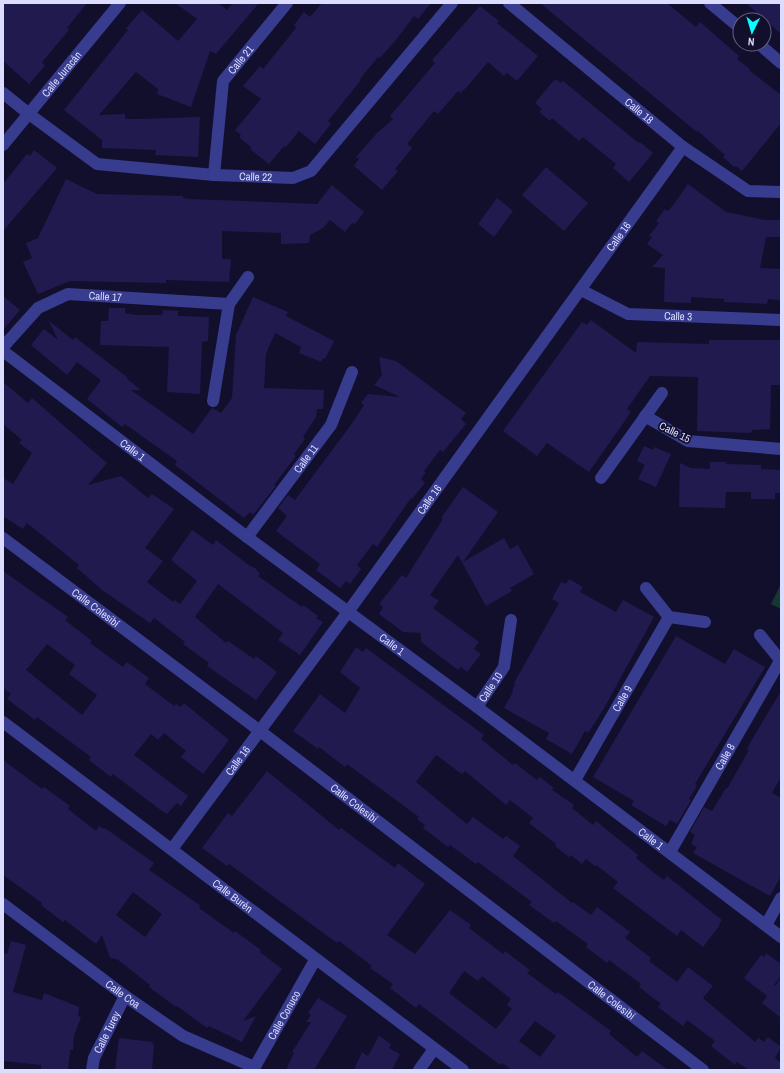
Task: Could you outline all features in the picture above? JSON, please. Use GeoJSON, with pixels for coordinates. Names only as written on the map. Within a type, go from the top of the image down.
{"type":"FeatureCollection","features":[{"type":"Feature","properties":{"kind":"street","name":"Calle Juracán"},"geometry":{"type":"LineString","coordinates":[[3,145],[120,3]]}},
{"type":"Feature","properties":{"kind":"street","name":"Calle 21"},"geometry":{"type":"LineString","coordinates":[[214,175],[223,81],[287,3]]}},
{"type":"Feature","properties":{"kind":"street","name":"Calle 22"},"geometry":{"type":"LineString","coordinates":[[3,93],[97,164],[214,175],[293,178],[312,171],[452,3]]}},
{"type":"Feature","properties":{"kind":"street","name":"Calle 18"},"geometry":{"type":"LineString","coordinates":[[509,3],[683,147],[748,191],[781,192]]}},
{"type":"Feature","properties":{"kind":"street"},"geometry":{"type":"LineString","coordinates":[[710,3],[732,21]]}},
{"type":"Feature","properties":{"kind":"street"},"geometry":{"type":"LineString","coordinates":[[768,52],[781,63]]}},
{"type":"Feature","properties":{"kind":"street","name":"Calle 16"},"geometry":{"type":"LineString","coordinates":[[172,849],[348,612],[683,147]]}},
{"type":"Feature","properties":{"kind":"street"},"geometry":{"type":"LineString","coordinates":[[213,401],[229,304],[248,277]]}},
{"type":"Feature","properties":{"kind":"street","name":"Calle 3"},"geometry":{"type":"LineString","coordinates":[[581,290],[628,314],[781,320]]}},
{"type":"Feature","properties":{"kind":"street","name":"Calle 17"},"geometry":{"type":"LineString","coordinates":[[3,347],[38,308],[68,294],[229,304]]}},
{"type":"Feature","properties":{"kind":"street","name":"Calle 1"},"geometry":{"type":"LineString","coordinates":[[3,350],[247,537],[575,780],[781,937]]}},
{"type":"Feature","properties":{"kind":"street","name":"Calle 11"},"geometry":{"type":"LineString","coordinates":[[247,537],[331,425],[352,372]]}},
{"type":"Feature","properties":{"kind":"street"},"geometry":{"type":"LineString","coordinates":[[601,478],[662,393]]}},
{"type":"Feature","properties":{"kind":"street","name":"Calle 15"},"geometry":{"type":"LineString","coordinates":[[645,416],[688,441],[781,449]]}},
{"type":"Feature","properties":{"kind":"street","name":"Calle Colesibí"},"geometry":{"type":"LineString","coordinates":[[3,538],[260,731],[703,1070]]}},
{"type":"Feature","properties":{"kind":"street"},"geometry":{"type":"LineString","coordinates":[[646,588],[669,617],[705,622]]}},
{"type":"Feature","properties":{"kind":"street","name":"Calle 9"},"geometry":{"type":"LineString","coordinates":[[575,780],[669,617]]}},
{"type":"Feature","properties":{"kind":"street","name":"Calle 10"},"geometry":{"type":"LineString","coordinates":[[477,707],[504,667],[511,620]]}},
{"type":"Feature","properties":{"kind":"street"},"geometry":{"type":"LineString","coordinates":[[760,635],[781,661]]}},
{"type":"Feature","properties":{"kind":"street","name":"Calle 8"},"geometry":{"type":"LineString","coordinates":[[670,852],[781,661]]}},
{"type":"Feature","properties":{"kind":"street","name":"Calle Burén"},"geometry":{"type":"LineString","coordinates":[[3,722],[172,849],[315,960],[463,1070]]}},
{"type":"Feature","properties":{"kind":"street"},"geometry":{"type":"LineString","coordinates":[[766,925],[781,898]]}},
{"type":"Feature","properties":{"kind":"street","name":"Calle Coa"},"geometry":{"type":"LineString","coordinates":[[3,904],[125,996],[183,1036],[253,1069]]}},
{"type":"Feature","properties":{"kind":"street","name":"Calle Conuco"},"geometry":{"type":"LineString","coordinates":[[253,1069],[315,960]]}},
{"type":"Feature","properties":{"kind":"street","name":"Calle Turey"},"geometry":{"type":"LineString","coordinates":[[92,1070],[94,1058],[125,996]]}},
{"type":"Feature","properties":{"kind":"street"},"geometry":{"type":"LineString","coordinates":[[419,1070],[434,1048]]}},
{"type":"Feature","properties":{"kind":"green space"},"geometry":{"type":"Polygon","coordinates":[[[781,584],[781,609],[771,604],[781,584]]]}},
{"type":"Feature","properties":{"kind":"building"},"geometry":{"type":"Polygon","coordinates":[[[3,3],[87,3],[67,28],[69,30],[42,62],[45,66],[29,84],[3,61],[3,3]]]}},
{"type":"Feature","properties":{"kind":"building"},"geometry":{"type":"Polygon","coordinates":[[[175,3],[218,3],[227,10],[233,3],[259,3],[216,54],[210,51],[191,107],[157,94],[158,89],[136,72],[99,115],[125,114],[125,119],[200,117],[198,157],[155,155],[156,150],[102,148],[102,140],[64,110],[128,30],[126,28],[142,10],[178,41],[197,19],[175,3]]]}},
{"type":"Feature","properties":{"kind":"building"},"geometry":{"type":"Polygon","coordinates":[[[322,3],[431,3],[418,19],[414,16],[396,40],[380,58],[378,57],[328,121],[331,124],[315,144],[299,131],[269,164],[250,149],[252,148],[239,137],[241,135],[235,130],[261,99],[243,86],[260,66],[263,69],[296,28],[294,25],[304,12],[310,17],[322,3]]]}},
{"type":"Feature","properties":{"kind":"building"},"geometry":{"type":"Polygon","coordinates":[[[540,3],[667,3],[696,27],[700,22],[732,50],[732,52],[739,56],[737,59],[750,69],[749,70],[781,95],[781,123],[742,171],[736,166],[734,167],[723,157],[725,155],[698,131],[697,132],[540,3]]]}},
{"type":"Feature","properties":{"kind":"building"},"geometry":{"type":"Polygon","coordinates":[[[746,3],[781,3],[781,34],[772,26],[772,12],[756,12],[746,3]]]}},
{"type":"Feature","properties":{"kind":"building"},"geometry":{"type":"Polygon","coordinates":[[[480,6],[499,21],[497,23],[538,56],[517,81],[507,73],[504,76],[488,62],[466,88],[460,93],[458,91],[438,114],[434,111],[407,144],[412,148],[395,169],[398,171],[382,190],[354,166],[359,159],[356,157],[377,133],[393,119],[390,116],[435,63],[432,60],[480,6]]]}},
{"type":"Feature","properties":{"kind":"building"},"geometry":{"type":"Polygon","coordinates":[[[555,79],[561,83],[563,81],[636,141],[639,143],[640,142],[653,153],[629,182],[613,168],[616,164],[583,137],[579,141],[552,118],[550,121],[539,112],[542,109],[535,103],[555,79]]]}},
{"type":"Feature","properties":{"kind":"building"},"geometry":{"type":"Polygon","coordinates":[[[34,150],[57,168],[3,231],[3,184],[27,154],[30,156],[34,150]]]}},
{"type":"Feature","properties":{"kind":"building"},"geometry":{"type":"Polygon","coordinates":[[[546,167],[588,203],[564,231],[522,195],[546,167]]]}},
{"type":"Feature","properties":{"kind":"building"},"geometry":{"type":"Polygon","coordinates":[[[66,179],[97,194],[183,196],[183,198],[190,199],[317,204],[332,185],[364,212],[355,224],[352,223],[345,232],[330,220],[323,228],[310,235],[309,243],[281,244],[281,233],[222,231],[222,259],[231,259],[229,282],[166,280],[166,283],[70,281],[38,294],[23,262],[32,258],[26,243],[38,238],[66,179]]]}},
{"type":"Feature","properties":{"kind":"building"},"geometry":{"type":"Polygon","coordinates":[[[688,184],[726,212],[765,220],[781,220],[781,237],[766,237],[760,268],[781,269],[781,300],[768,299],[767,304],[724,302],[724,299],[691,297],[691,303],[664,302],[665,268],[652,267],[663,255],[647,244],[652,237],[649,236],[659,223],[656,221],[665,209],[668,211],[688,184]]]}},
{"type":"Feature","properties":{"kind":"building"},"geometry":{"type":"Polygon","coordinates":[[[497,198],[513,211],[494,237],[478,224],[497,198]]]}},
{"type":"Feature","properties":{"kind":"building"},"geometry":{"type":"Polygon","coordinates":[[[3,296],[20,310],[3,330],[3,296]]]}},
{"type":"Feature","properties":{"kind":"building"},"geometry":{"type":"Polygon","coordinates":[[[253,297],[288,312],[286,316],[334,341],[325,359],[323,358],[321,362],[299,353],[301,347],[275,333],[266,354],[264,388],[324,390],[323,409],[317,409],[316,417],[303,437],[305,439],[294,454],[296,456],[274,485],[276,486],[253,515],[250,512],[244,518],[175,465],[177,461],[125,424],[122,427],[87,399],[101,380],[77,362],[67,375],[31,345],[44,329],[58,340],[49,321],[73,340],[75,337],[128,378],[127,379],[141,390],[131,390],[193,434],[212,408],[221,413],[232,398],[236,335],[253,297]]]}},
{"type":"Feature","properties":{"kind":"building"},"geometry":{"type":"Polygon","coordinates":[[[109,308],[125,308],[125,313],[136,315],[162,315],[163,310],[178,311],[178,316],[209,317],[208,341],[202,342],[200,394],[167,392],[169,347],[100,345],[101,321],[108,321],[109,308]]]}},
{"type":"Feature","properties":{"kind":"building"},"geometry":{"type":"Polygon","coordinates":[[[591,320],[636,353],[637,342],[709,344],[709,340],[781,340],[781,385],[771,385],[770,429],[752,430],[751,433],[697,431],[698,377],[650,376],[627,409],[631,412],[589,472],[547,443],[537,456],[503,431],[582,322],[587,325],[591,320]]]}},
{"type":"Feature","properties":{"kind":"building"},"geometry":{"type":"Polygon","coordinates":[[[379,357],[396,361],[466,413],[461,419],[466,424],[443,452],[440,450],[424,471],[426,472],[421,479],[425,483],[412,499],[411,498],[377,547],[373,544],[357,565],[361,569],[350,584],[346,581],[340,588],[316,570],[320,564],[276,531],[287,516],[278,508],[288,495],[295,500],[353,422],[364,405],[361,403],[368,394],[400,397],[374,385],[382,375],[379,357]]]}},
{"type":"Feature","properties":{"kind":"building"},"geometry":{"type":"Polygon","coordinates":[[[3,382],[28,403],[32,398],[107,463],[88,485],[121,476],[148,498],[152,494],[174,509],[145,548],[163,561],[147,582],[173,602],[175,600],[180,604],[197,581],[171,560],[192,530],[213,545],[216,540],[250,566],[255,568],[260,574],[258,576],[302,607],[303,605],[318,616],[316,618],[323,622],[300,655],[278,640],[283,633],[218,584],[195,617],[226,643],[228,641],[254,659],[256,656],[277,672],[256,700],[207,666],[209,663],[183,644],[185,642],[154,618],[150,623],[102,590],[77,568],[79,565],[27,523],[23,529],[3,516],[3,478],[13,484],[32,453],[19,443],[22,440],[3,424],[3,382]]]}},
{"type":"Feature","properties":{"kind":"building"},"geometry":{"type":"Polygon","coordinates":[[[644,446],[653,450],[654,447],[671,454],[656,487],[638,479],[645,465],[637,461],[644,446]]]}},
{"type":"Feature","properties":{"kind":"building"},"geometry":{"type":"Polygon","coordinates":[[[710,462],[761,465],[761,469],[781,470],[781,493],[775,493],[775,499],[751,499],[751,492],[726,492],[725,508],[679,507],[680,463],[691,468],[710,469],[710,462]]]}},
{"type":"Feature","properties":{"kind":"building"},"geometry":{"type":"Polygon","coordinates":[[[463,487],[498,512],[463,562],[504,538],[510,549],[518,545],[534,574],[510,588],[512,591],[486,606],[458,555],[430,595],[439,601],[433,608],[479,642],[474,649],[481,654],[467,672],[461,667],[458,670],[421,642],[421,633],[403,632],[379,614],[383,607],[379,604],[402,575],[406,578],[443,519],[441,518],[463,487]]]}},
{"type":"Feature","properties":{"kind":"building"},"geometry":{"type":"Polygon","coordinates":[[[3,571],[68,617],[65,620],[92,641],[90,643],[123,667],[127,662],[149,678],[145,684],[174,706],[176,704],[181,707],[184,703],[229,740],[203,774],[181,757],[186,751],[164,733],[158,740],[151,734],[134,755],[188,796],[181,806],[177,803],[167,814],[113,774],[111,777],[89,760],[91,757],[37,717],[35,720],[7,699],[11,694],[3,688],[3,571]],[[47,644],[26,670],[82,715],[97,695],[69,674],[75,665],[47,644]]]}},
{"type":"Feature","properties":{"kind":"building"},"geometry":{"type":"Polygon","coordinates":[[[569,579],[583,587],[580,592],[616,612],[623,600],[654,617],[603,710],[588,733],[585,731],[572,754],[546,739],[549,733],[504,708],[513,692],[514,683],[559,603],[552,599],[561,582],[566,584],[569,579]]]}},
{"type":"Feature","properties":{"kind":"building"},"geometry":{"type":"Polygon","coordinates":[[[676,636],[725,664],[734,649],[765,667],[695,784],[697,786],[689,799],[691,800],[677,824],[670,820],[666,826],[631,805],[634,801],[593,777],[676,636]]]}},
{"type":"Feature","properties":{"kind":"building"},"geometry":{"type":"Polygon","coordinates":[[[356,647],[363,652],[366,648],[484,735],[481,739],[513,765],[515,763],[537,780],[540,777],[554,788],[552,790],[574,805],[572,808],[593,825],[596,821],[638,855],[636,858],[658,876],[664,880],[667,876],[722,920],[719,924],[720,925],[703,947],[681,930],[677,936],[613,888],[618,882],[586,859],[582,864],[571,855],[569,857],[555,846],[556,844],[529,823],[533,818],[510,800],[506,805],[465,771],[462,774],[436,755],[416,782],[467,824],[473,817],[503,839],[506,836],[520,846],[513,856],[572,903],[573,902],[591,915],[597,907],[630,932],[625,938],[651,958],[649,961],[677,982],[688,967],[713,986],[703,998],[755,1042],[758,1038],[764,1042],[768,1037],[781,1047],[775,1058],[781,1063],[781,1070],[749,1070],[737,1062],[735,1065],[711,1046],[715,1041],[687,1020],[683,1026],[658,1007],[661,1004],[639,987],[641,984],[609,960],[607,963],[586,947],[588,944],[556,921],[554,923],[529,905],[532,902],[478,862],[476,864],[450,845],[448,847],[423,828],[425,825],[417,819],[419,817],[347,764],[345,767],[319,747],[318,749],[293,731],[320,694],[345,713],[360,688],[340,672],[356,647]]]}},
{"type":"Feature","properties":{"kind":"building"},"geometry":{"type":"Polygon","coordinates":[[[781,691],[781,777],[772,793],[781,798],[781,876],[770,896],[693,853],[697,847],[691,844],[695,835],[690,832],[704,807],[712,811],[726,788],[727,789],[749,750],[747,749],[750,743],[781,691]]]}},
{"type":"Feature","properties":{"kind":"building"},"geometry":{"type":"Polygon","coordinates":[[[3,760],[42,789],[44,787],[70,806],[68,809],[96,831],[99,826],[104,829],[105,828],[154,863],[149,870],[201,906],[199,908],[234,933],[235,931],[261,950],[260,952],[282,969],[243,1021],[256,1016],[242,1042],[209,1026],[207,1028],[177,1006],[176,1007],[149,987],[150,985],[117,959],[110,958],[102,935],[96,944],[65,920],[63,922],[41,905],[42,903],[3,875],[3,760]],[[133,892],[116,915],[145,937],[162,914],[133,892]]]}},
{"type":"Feature","properties":{"kind":"building"},"geometry":{"type":"Polygon","coordinates":[[[267,771],[339,830],[341,828],[395,868],[398,863],[425,884],[387,935],[415,954],[450,910],[471,925],[469,928],[503,954],[505,951],[530,970],[527,973],[556,994],[558,992],[611,1031],[609,1034],[637,1057],[642,1051],[668,1070],[512,1070],[502,1063],[500,1065],[419,1004],[416,1008],[390,988],[393,984],[370,968],[372,966],[339,941],[337,943],[229,864],[227,866],[202,848],[228,813],[232,816],[267,771]],[[464,971],[449,993],[496,1029],[512,1009],[507,1005],[511,999],[482,976],[478,981],[464,971]],[[535,1021],[519,1041],[540,1057],[556,1036],[535,1021]]]}},
{"type":"Feature","properties":{"kind":"building"},"geometry":{"type":"Polygon","coordinates":[[[11,941],[26,945],[13,992],[42,1000],[44,993],[79,1007],[78,1016],[81,1017],[74,1036],[73,1050],[70,1050],[68,1070],[41,1070],[41,1065],[3,1061],[3,953],[7,954],[11,941]]]}},
{"type":"Feature","properties":{"kind":"building"},"geometry":{"type":"Polygon","coordinates":[[[766,953],[781,964],[781,976],[774,985],[775,986],[781,978],[781,1018],[762,1003],[767,996],[744,978],[761,955],[764,957],[766,953]]]}},
{"type":"Feature","properties":{"kind":"building"},"geometry":{"type":"Polygon","coordinates":[[[318,998],[347,1016],[314,1070],[286,1070],[294,1053],[292,1052],[311,1022],[306,1022],[311,1015],[308,1013],[318,998]]]}},
{"type":"Feature","properties":{"kind":"building"},"geometry":{"type":"Polygon","coordinates":[[[379,1036],[391,1044],[389,1048],[400,1054],[392,1070],[354,1070],[362,1052],[368,1056],[379,1036]]]}},
{"type":"Feature","properties":{"kind":"building"},"geometry":{"type":"Polygon","coordinates":[[[119,1038],[153,1042],[152,1070],[115,1070],[119,1038]]]}}]}
